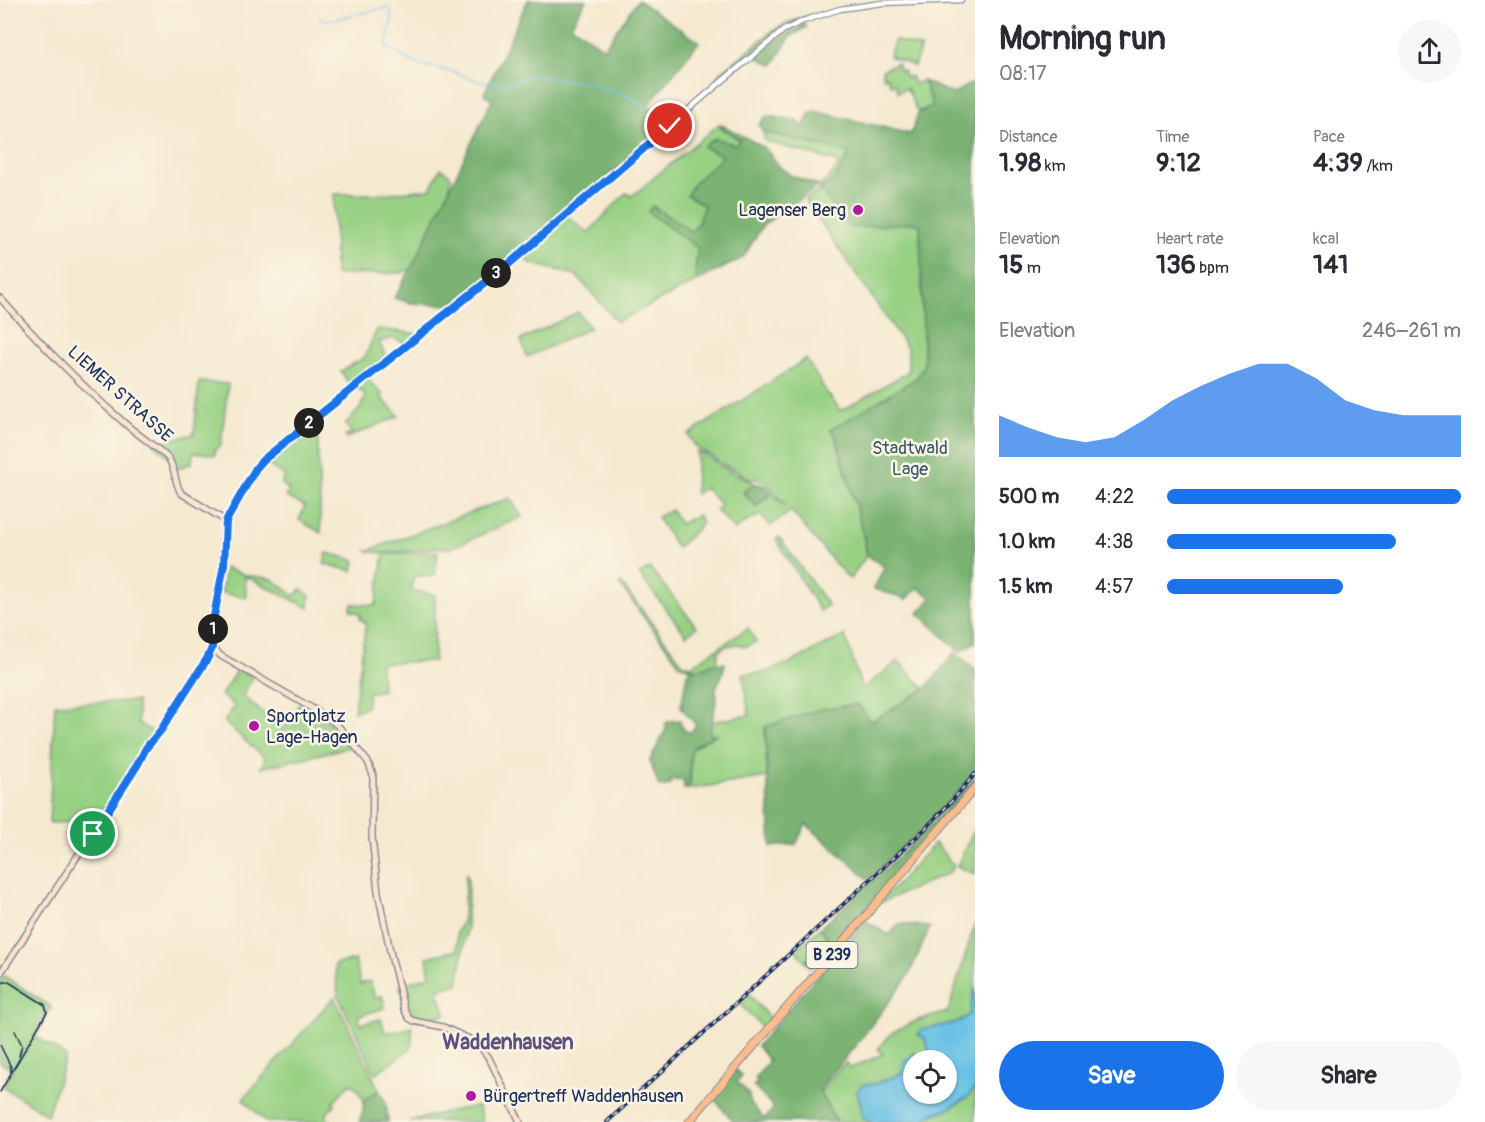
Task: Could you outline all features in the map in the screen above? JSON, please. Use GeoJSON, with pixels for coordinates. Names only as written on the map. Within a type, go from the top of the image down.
{"type":"FeatureCollection","features":[{"type":"Feature","properties":{"kind":"main road","name":"LIEMER STRASSE"},"geometry":{"type":"LineString","coordinates":[[0,298],[90,392],[168,458],[173,465],[177,486],[183,495],[226,521]]}},
{"type":"Feature","properties":{"kind":"main road"},"geometry":{"type":"LineString","coordinates":[[0,974],[138,764],[146,748],[206,661],[212,648],[214,616],[224,565],[226,521]]}},
{"type":"Feature","properties":{"kind":"main road"},"geometry":{"type":"LineString","coordinates":[[212,648],[221,656],[329,718],[368,762],[373,775],[372,837],[378,892],[404,1009],[414,1021],[443,1027],[478,1045],[489,1058],[520,1122]]}},
{"type":"Feature","properties":{"kind":"main road","name":"B 239"},"geometry":{"type":"LineString","coordinates":[[688,1122],[975,788]]}},
{"type":"Feature","properties":{"kind":"street"},"geometry":{"type":"LineString","coordinates":[[226,521],[256,468],[263,460],[510,263],[784,30],[840,9],[882,3],[961,0]]}},
{"type":"Feature","properties":{"kind":"green space"},"geometry":{"type":"Polygon","coordinates":[[[528,0],[586,0],[571,25],[604,48],[638,0],[699,42],[648,105],[667,125],[551,225],[453,305],[411,303],[394,298],[411,269],[492,100],[484,94],[528,0]]]}},
{"type":"Feature","properties":{"kind":"green space"},"geometry":{"type":"Polygon","coordinates":[[[814,14],[773,36],[716,80],[719,74],[772,31],[789,22],[814,14]]]}},
{"type":"Feature","properties":{"kind":"green space"},"geometry":{"type":"Polygon","coordinates":[[[804,24],[807,27],[790,37],[773,65],[756,57],[775,41],[804,24]]]}},
{"type":"Feature","properties":{"kind":"green space"},"geometry":{"type":"Polygon","coordinates":[[[895,40],[921,48],[914,66],[889,56],[895,40]]]}},
{"type":"Feature","properties":{"kind":"green space"},"geometry":{"type":"Polygon","coordinates":[[[897,63],[906,78],[911,76],[914,84],[923,81],[933,106],[917,112],[907,88],[898,92],[895,83],[891,85],[887,77],[884,78],[882,70],[897,63]]]}},
{"type":"Feature","properties":{"kind":"green space","name":"Stadtwald Lage"},"geometry":{"type":"Polygon","coordinates":[[[923,81],[953,94],[975,83],[975,263],[973,263],[972,279],[975,280],[975,642],[960,652],[918,613],[932,598],[918,588],[905,600],[874,589],[884,567],[867,555],[836,435],[830,430],[917,378],[924,366],[920,224],[850,228],[820,189],[834,180],[850,153],[763,132],[759,125],[766,116],[795,120],[804,126],[809,114],[815,111],[911,134],[918,113],[933,106],[923,81]]]}},
{"type":"Feature","properties":{"kind":"green space"},"geometry":{"type":"Polygon","coordinates":[[[719,124],[740,140],[736,146],[704,147],[724,156],[687,195],[704,205],[699,221],[692,232],[652,206],[648,212],[699,249],[695,268],[697,281],[617,322],[576,275],[530,263],[522,255],[567,216],[588,233],[626,193],[632,196],[719,124]]]}},
{"type":"Feature","properties":{"kind":"green space"},"geometry":{"type":"Polygon","coordinates":[[[722,125],[765,148],[780,167],[790,175],[819,186],[763,225],[743,258],[697,281],[695,268],[698,248],[648,212],[652,206],[692,232],[699,221],[704,205],[687,195],[694,183],[723,156],[703,147],[715,138],[735,145],[740,140],[719,127],[722,125]]]}},
{"type":"Feature","properties":{"kind":"green space"},"geometry":{"type":"Polygon","coordinates":[[[763,132],[851,153],[834,180],[911,223],[920,224],[924,366],[917,378],[831,430],[835,435],[862,529],[867,555],[850,579],[791,511],[770,526],[761,515],[735,530],[716,510],[721,505],[705,488],[695,494],[697,451],[754,483],[743,492],[756,506],[772,493],[786,506],[769,485],[755,478],[752,480],[724,465],[696,447],[688,435],[806,359],[841,411],[908,372],[908,349],[805,200],[820,190],[819,186],[830,177],[840,163],[765,141],[763,132]]]}},
{"type":"Feature","properties":{"kind":"green space"},"geometry":{"type":"Polygon","coordinates":[[[441,168],[451,176],[449,190],[411,269],[401,273],[335,275],[334,194],[380,194],[430,189],[441,168]]]}},
{"type":"Feature","properties":{"kind":"green space"},"geometry":{"type":"Polygon","coordinates":[[[578,312],[590,328],[527,357],[521,340],[578,312]]]}},
{"type":"Feature","properties":{"kind":"green space"},"geometry":{"type":"Polygon","coordinates":[[[377,329],[419,334],[407,344],[393,338],[379,342],[387,360],[368,375],[369,381],[383,395],[381,397],[399,416],[347,438],[345,436],[352,433],[345,424],[359,410],[366,396],[354,384],[350,386],[341,371],[365,357],[377,329]]]}},
{"type":"Feature","properties":{"kind":"green space"},"geometry":{"type":"Polygon","coordinates":[[[199,382],[228,384],[221,445],[215,450],[215,455],[193,452],[192,463],[176,469],[172,460],[154,444],[194,434],[199,382]]]}},
{"type":"Feature","properties":{"kind":"green space"},"geometry":{"type":"Polygon","coordinates":[[[313,425],[317,425],[321,533],[299,520],[305,506],[286,497],[289,490],[281,484],[285,475],[264,463],[313,425]]]}},
{"type":"Feature","properties":{"kind":"green space"},"geometry":{"type":"Polygon","coordinates":[[[754,483],[767,487],[772,493],[756,506],[743,492],[754,483]]]}},
{"type":"Feature","properties":{"kind":"green space"},"geometry":{"type":"Polygon","coordinates":[[[510,498],[522,517],[449,549],[444,547],[383,553],[367,551],[510,498]]]}},
{"type":"Feature","properties":{"kind":"green space"},"geometry":{"type":"Polygon","coordinates":[[[671,510],[680,524],[698,515],[702,523],[677,548],[657,517],[671,510]]]}},
{"type":"Feature","properties":{"kind":"green space"},"geometry":{"type":"Polygon","coordinates":[[[779,537],[828,605],[820,611],[776,539],[779,537]]]}},
{"type":"Feature","properties":{"kind":"green space"},"geometry":{"type":"Polygon","coordinates":[[[438,552],[435,576],[414,576],[411,590],[435,595],[434,661],[381,663],[382,691],[369,692],[366,708],[354,711],[366,623],[360,619],[360,613],[350,610],[352,604],[376,605],[384,554],[438,552]]]}},
{"type":"Feature","properties":{"kind":"green space"},"geometry":{"type":"Polygon","coordinates":[[[327,553],[355,560],[353,571],[324,564],[327,553]]]}},
{"type":"Feature","properties":{"kind":"green space"},"geometry":{"type":"Polygon","coordinates":[[[225,568],[245,575],[272,579],[295,596],[301,589],[310,596],[309,608],[245,576],[246,597],[221,593],[225,568]]]}},
{"type":"Feature","properties":{"kind":"green space"},"geometry":{"type":"Polygon","coordinates":[[[650,568],[697,627],[686,635],[639,574],[650,568]]]}},
{"type":"Feature","properties":{"kind":"green space"},"geometry":{"type":"Polygon","coordinates":[[[621,583],[684,664],[691,666],[748,628],[756,642],[745,647],[738,644],[726,646],[718,652],[717,664],[704,668],[680,665],[619,584],[621,583]]]}},
{"type":"Feature","properties":{"kind":"green space"},"geometry":{"type":"Polygon","coordinates":[[[845,635],[862,689],[898,661],[925,689],[871,722],[765,727],[767,777],[689,789],[690,754],[694,747],[714,735],[709,736],[711,722],[749,715],[743,674],[763,673],[792,662],[845,635]]]}},
{"type":"Feature","properties":{"kind":"green space"},"geometry":{"type":"Polygon","coordinates":[[[955,652],[975,670],[975,772],[949,802],[868,879],[806,824],[796,844],[771,847],[765,727],[820,709],[858,704],[871,722],[925,689],[955,652]]]}},
{"type":"Feature","properties":{"kind":"green space"},"geometry":{"type":"Polygon","coordinates":[[[725,663],[716,689],[717,697],[709,735],[716,734],[697,744],[693,749],[690,760],[689,789],[684,789],[684,781],[677,780],[670,781],[671,785],[659,787],[650,760],[667,727],[665,725],[668,721],[680,720],[683,729],[690,733],[696,725],[681,707],[687,674],[691,669],[725,663]]]}},
{"type":"Feature","properties":{"kind":"green space"},"geometry":{"type":"Polygon","coordinates":[[[238,668],[253,677],[243,696],[283,730],[299,704],[329,722],[354,746],[261,768],[265,758],[224,722],[235,706],[221,695],[238,668]]]}},
{"type":"Feature","properties":{"kind":"green space"},"geometry":{"type":"Polygon","coordinates":[[[137,701],[138,723],[156,734],[100,821],[49,823],[55,704],[137,701]]]}},
{"type":"Feature","properties":{"kind":"green space"},"geometry":{"type":"Polygon","coordinates":[[[975,777],[975,781],[857,919],[811,968],[805,961],[827,936],[820,928],[920,836],[975,777]]]}},
{"type":"Feature","properties":{"kind":"green space"},"geometry":{"type":"Polygon","coordinates":[[[975,829],[975,874],[957,866],[975,829]]]}},
{"type":"Feature","properties":{"kind":"green space"},"geometry":{"type":"Polygon","coordinates":[[[935,843],[954,866],[949,873],[880,903],[935,843]]]}},
{"type":"Feature","properties":{"kind":"green space"},"geometry":{"type":"Polygon","coordinates":[[[466,873],[468,880],[467,927],[458,984],[437,990],[446,1014],[417,1020],[408,1014],[400,985],[430,976],[427,957],[457,950],[457,932],[463,919],[466,873]]]}},
{"type":"Feature","properties":{"kind":"green space"},"geometry":{"type":"Polygon","coordinates":[[[865,920],[889,935],[900,923],[930,927],[909,975],[819,1090],[836,1122],[734,1122],[713,1098],[736,1070],[742,1076],[737,1082],[749,1094],[750,1103],[764,1119],[774,1108],[753,1086],[758,1083],[755,1078],[769,1061],[757,1046],[865,920]]]}},
{"type":"Feature","properties":{"kind":"green space"},"geometry":{"type":"Polygon","coordinates":[[[975,923],[975,984],[970,1014],[959,1022],[921,1030],[929,1050],[903,1050],[902,1073],[857,1091],[862,1109],[861,1114],[869,1122],[837,1122],[820,1092],[846,1062],[851,1068],[883,1054],[878,1049],[893,1032],[918,1020],[948,1012],[975,923]]]}},
{"type":"Feature","properties":{"kind":"green space"},"geometry":{"type":"Polygon","coordinates":[[[820,928],[827,936],[805,961],[796,950],[820,928]]]}},
{"type":"Feature","properties":{"kind":"green space"},"geometry":{"type":"Polygon","coordinates":[[[355,960],[360,984],[370,981],[375,998],[382,996],[385,1007],[358,1016],[360,1024],[381,1019],[385,1032],[412,1027],[410,1049],[375,1074],[338,995],[335,964],[355,960]]]}},
{"type":"Feature","properties":{"kind":"green space"},"geometry":{"type":"Polygon","coordinates":[[[4,976],[51,1007],[35,1036],[66,1056],[47,1115],[4,1087],[13,1070],[0,1062],[0,983],[4,976]]]}},
{"type":"Feature","properties":{"kind":"green space"},"geometry":{"type":"Polygon","coordinates":[[[749,994],[770,1019],[762,1027],[739,1003],[749,994]]]}},
{"type":"Feature","properties":{"kind":"green space"},"geometry":{"type":"Polygon","coordinates":[[[334,997],[379,1090],[364,1100],[350,1083],[333,1102],[335,1104],[328,1112],[326,1118],[332,1122],[266,1122],[243,1099],[334,997]]]}},
{"type":"Feature","properties":{"kind":"green space"},"geometry":{"type":"Polygon","coordinates":[[[975,1087],[975,1122],[922,1122],[957,1104],[975,1087]]]}},
{"type":"Feature","properties":{"kind":"green space"},"geometry":{"type":"Polygon","coordinates":[[[379,1090],[386,1103],[388,1122],[359,1122],[364,1100],[379,1090]]]}},
{"type":"Feature","properties":{"kind":"green space"},"geometry":{"type":"Polygon","coordinates":[[[478,1106],[483,1122],[409,1121],[455,1110],[478,1106]]]}},
{"type":"Feature","properties":{"kind":"water"},"geometry":{"type":"Polygon","coordinates":[[[975,984],[975,1087],[968,1097],[957,1104],[957,1050],[929,1050],[924,1037],[918,1035],[921,1030],[959,1022],[970,1014],[975,984]]]}},
{"type":"Feature","properties":{"kind":"water"},"geometry":{"type":"Polygon","coordinates":[[[903,1069],[903,1104],[956,1104],[932,1114],[922,1122],[869,1122],[861,1114],[862,1108],[857,1091],[863,1084],[876,1084],[902,1073],[903,1069]]]}},
{"type":"Feature","properties":{"kind":"waterway"},"geometry":{"type":"LineString","coordinates":[[358,14],[390,7]]}},
{"type":"Feature","properties":{"kind":"waterway"},"geometry":{"type":"LineString","coordinates":[[386,46],[392,20],[391,11]]}},
{"type":"Feature","properties":{"kind":"waterway"},"geometry":{"type":"LineString","coordinates":[[319,15],[326,20],[333,19]]}},
{"type":"Feature","properties":{"kind":"waterway"},"geometry":{"type":"LineString","coordinates":[[336,19],[354,15]]}},
{"type":"Feature","properties":{"kind":"waterway"},"geometry":{"type":"LineString","coordinates":[[386,47],[421,65],[454,72],[480,82],[505,85],[528,75],[591,83],[623,94],[646,107],[658,125]]}},
{"type":"Feature","properties":{"kind":"tram line"},"geometry":{"type":"LineString","coordinates":[[0,985],[9,982],[45,1005],[47,1012],[0,1092]]}},
{"type":"Feature","properties":{"kind":"tram line"},"geometry":{"type":"LineString","coordinates":[[15,1031],[22,1045],[19,1056]]}},
{"type":"Feature","properties":{"kind":"tram line"},"geometry":{"type":"LineString","coordinates":[[0,1045],[11,1067],[11,1073]]}},
{"type":"Feature","properties":{"kind":"railway"},"geometry":{"type":"LineString","coordinates":[[607,1122],[925,829],[975,774]]}},
{"type":"Feature","properties":{"kind":"place","name":"Lagenser Berg"},"geometry":{"type":"Point","coordinates":[858,210]}},
{"type":"Feature","properties":{"kind":"place","name":"Sportplatz Lage-Hagen"},"geometry":{"type":"Point","coordinates":[254,726]}},
{"type":"Feature","properties":{"kind":"place","name":"Bürgertreff Waddenhausen"},"geometry":{"type":"Point","coordinates":[471,1096]}},
{"type":"Feature","properties":{"kind":"district","name":"Waddenhausen"},"geometry":{"type":"Point","coordinates":[508,1042]}},
{"type":"Feature","properties":{"kind":"route"},"geometry":{"type":"LineString","coordinates":[[93,834],[212,648],[214,616],[224,565],[226,521],[256,468],[263,460],[510,263],[670,126]]}}]}
